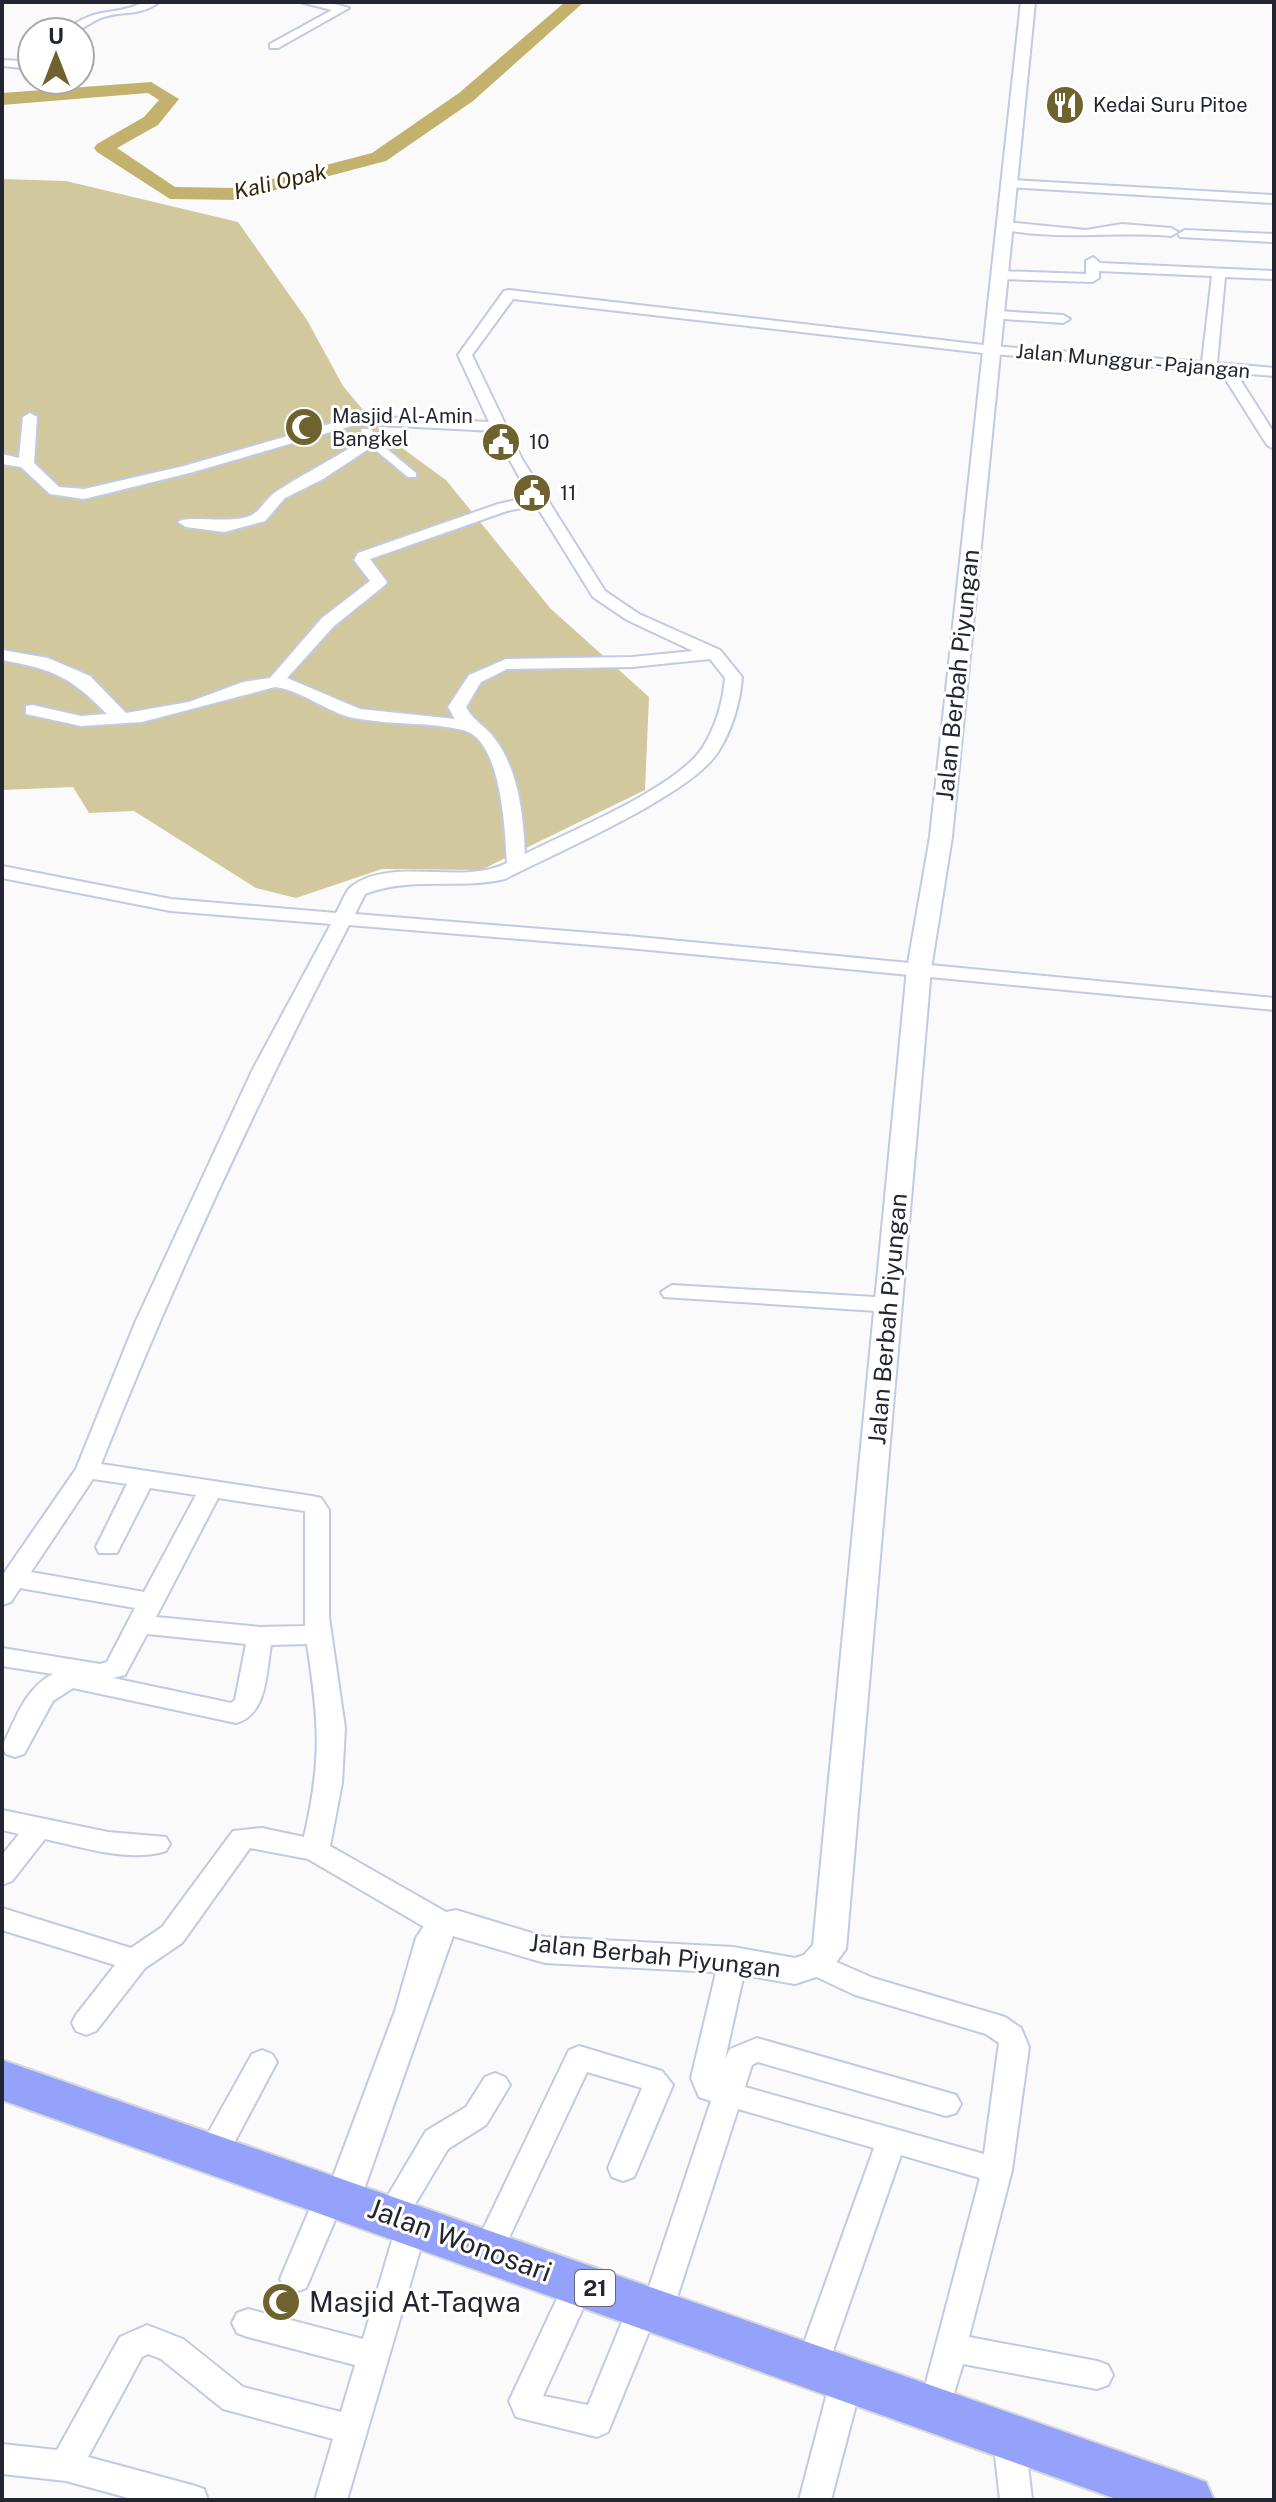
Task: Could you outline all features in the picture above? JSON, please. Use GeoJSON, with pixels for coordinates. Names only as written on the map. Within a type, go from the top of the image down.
{"type":"FeatureCollection","features":[{"type":"Feature","properties":{"kind":"highway","name":"Jalan Wonosari"},"geometry":{"type":"LineString","coordinates":[[5,2089],[213,2153],[337,2196],[1187,2500]]}},
{"type":"Feature","properties":{"kind":"street"},"geometry":{"type":"LineString","coordinates":[[96,17],[135,11],[153,2]]}},
{"type":"Feature","properties":{"kind":"street"},"geometry":{"type":"LineString","coordinates":[[274,46],[343,8],[306,2]]}},
{"type":"Feature","properties":{"kind":"street","name":"Jalan Berbah Piyungan"},"geometry":{"type":"LineString","coordinates":[[443,1924],[456,1923],[545,1950],[733,1960],[795,1971],[816,1964],[829,1949],[891,1305],[919,969],[941,837],[1028,2]]}},
{"type":"Feature","properties":{"kind":"street"},"geometry":{"type":"LineString","coordinates":[[1010,184],[1274,199]]}},
{"type":"Feature","properties":{"kind":"street"},"geometry":{"type":"LineString","coordinates":[[1006,226],[1099,233],[1122,228],[1274,238]]}},
{"type":"Feature","properties":{"kind":"street"},"geometry":{"type":"LineString","coordinates":[[1000,275],[1092,278],[1099,233]]}},
{"type":"Feature","properties":{"kind":"street"},"geometry":{"type":"LineString","coordinates":[[1209,367],[1215,236]]}},
{"type":"Feature","properties":{"kind":"street"},"geometry":{"type":"LineString","coordinates":[[1094,267],[1274,275]]}},
{"type":"Feature","properties":{"kind":"street","name":"Jalan Munggur - Pajangan"},"geometry":{"type":"LineString","coordinates":[[496,427],[465,355],[509,294],[992,350],[1274,372]]}},
{"type":"Feature","properties":{"kind":"street"},"geometry":{"type":"LineString","coordinates":[[996,315],[1063,319]]}},
{"type":"Feature","properties":{"kind":"street"},"geometry":{"type":"LineString","coordinates":[[1226,369],[1267,424],[1274,445]]}},
{"type":"Feature","properties":{"kind":"street"},"geometry":{"type":"LineString","coordinates":[[26,464],[30,417]]}},
{"type":"Feature","properties":{"kind":"street"},"geometry":{"type":"LineString","coordinates":[[2,459],[26,464],[55,491],[84,494],[188,469],[357,420],[496,427],[599,594],[633,617],[714,654],[726,663],[734,677],[732,701],[710,751],[675,784],[498,875],[479,879],[434,877],[379,881],[358,890],[262,1071],[146,1323],[87,1470],[7,1587],[260,1636],[318,1635]]}},
{"type":"Feature","properties":{"kind":"street"},"geometry":{"type":"LineString","coordinates":[[186,522],[224,527],[259,518],[280,495],[318,476],[369,437],[412,475]]}},
{"type":"Feature","properties":{"kind":"street"},"geometry":{"type":"LineString","coordinates":[[460,516],[539,498]]}},
{"type":"Feature","properties":{"kind":"street"},"geometry":{"type":"LineString","coordinates":[[275,682],[328,622],[379,582],[362,560],[364,556],[461,521],[539,498]]}},
{"type":"Feature","properties":{"kind":"street"},"geometry":{"type":"LineString","coordinates":[[465,725],[457,707],[460,698],[472,680],[490,668],[516,664],[632,662],[714,654]]}},
{"type":"Feature","properties":{"kind":"street"},"geometry":{"type":"LineString","coordinates":[[2,655],[42,662],[84,680],[120,717]]}},
{"type":"Feature","properties":{"kind":"street"},"geometry":{"type":"LineString","coordinates":[[32,710],[81,721],[120,717],[180,710],[249,686],[275,682],[291,684],[327,704],[358,714],[465,725],[486,737],[501,771],[514,815],[516,864]]}},
{"type":"Feature","properties":{"kind":"street"},"geometry":{"type":"LineString","coordinates":[[2,872],[171,905],[341,917],[1274,1004]]}},
{"type":"Feature","properties":{"kind":"street"},"geometry":{"type":"LineString","coordinates":[[672,1292],[891,1305]]}},
{"type":"Feature","properties":{"kind":"street"},"geometry":{"type":"LineString","coordinates":[[87,1470],[312,1504],[317,1510],[315,1582],[318,1635],[326,1671],[333,1738],[329,1790],[315,1850]]}},
{"type":"Feature","properties":{"kind":"street"},"geometry":{"type":"LineString","coordinates":[[108,1547],[143,1477]]}},
{"type":"Feature","properties":{"kind":"street"},"geometry":{"type":"LineString","coordinates":[[2,1657],[101,1673],[122,1663],[144,1613],[211,1489]]}},
{"type":"Feature","properties":{"kind":"street"},"geometry":{"type":"LineString","coordinates":[[15,1747],[47,1688],[59,1680],[73,1679],[236,1714],[247,1704],[260,1636]]}},
{"type":"Feature","properties":{"kind":"street"},"geometry":{"type":"LineString","coordinates":[[2,1820],[108,1842],[156,1844]]}},
{"type":"Feature","properties":{"kind":"street"},"geometry":{"type":"LineString","coordinates":[[2,1874],[39,1828]]}},
{"type":"Feature","properties":{"kind":"street"},"geometry":{"type":"LineString","coordinates":[[86,2023],[135,1960],[172,1935],[243,1838],[262,1838],[315,1850],[443,1924],[433,1938],[412,2011],[337,2196],[295,2279]]}},
{"type":"Feature","properties":{"kind":"street"},"geometry":{"type":"LineString","coordinates":[[2,1919],[135,1960]]}},
{"type":"Feature","properties":{"kind":"street"},"geometry":{"type":"LineString","coordinates":[[733,1960],[706,2078],[709,2089],[997,2170]]}},
{"type":"Feature","properties":{"kind":"street"},"geometry":{"type":"LineString","coordinates":[[816,1964],[865,1987],[995,2025],[1011,2036],[1015,2047],[997,2170],[935,2409]]}},
{"type":"Feature","properties":{"kind":"street"},"geometry":{"type":"LineString","coordinates":[[580,2282],[525,2401],[527,2407],[597,2422],[650,2308],[730,2094],[740,2057],[757,2050],[946,2104]]}},
{"type":"Feature","properties":{"kind":"street"},"geometry":{"type":"LineString","coordinates":[[488,2250],[579,2058],[652,2079],[658,2085],[623,2168]]}},
{"type":"Feature","properties":{"kind":"street"},"geometry":{"type":"LineString","coordinates":[[213,2153],[262,2062]]}},
{"type":"Feature","properties":{"kind":"street"},"geometry":{"type":"LineString","coordinates":[[331,2500],[374,2356],[403,2219],[430,2149],[437,2140],[476,2116],[495,2085]]}},
{"type":"Feature","properties":{"kind":"street"},"geometry":{"type":"LineString","coordinates":[[815,2500],[830,2371],[891,2141]]}},
{"type":"Feature","properties":{"kind":"street"},"geometry":{"type":"LineString","coordinates":[[248,2323],[374,2356]]}},
{"type":"Feature","properties":{"kind":"street"},"geometry":{"type":"LineString","coordinates":[[66,2466],[131,2347],[147,2339],[172,2349],[234,2399],[352,2429]]}},
{"type":"Feature","properties":{"kind":"street"},"geometry":{"type":"LineString","coordinates":[[951,2348],[1097,2375]]}},
{"type":"Feature","properties":{"kind":"street"},"geometry":{"type":"LineString","coordinates":[[1009,2438],[1016,2500]]}},
{"type":"Feature","properties":{"kind":"street"},"geometry":{"type":"LineString","coordinates":[[2,2459],[66,2466],[192,2500]]}},
{"type":"Feature","properties":{"kind":"shaded area"},"geometry":{"type":"Polygon","coordinates":[[[2,179],[66,181],[238,222],[307,320],[343,386],[384,435],[446,480],[550,608],[649,697],[645,790],[481,870],[382,869],[296,898],[256,888],[134,811],[89,813],[73,787],[2,790],[2,179]]]}},
{"type":"Feature","properties":{"kind":"waterway","name":"Kali Opak"},"geometry":{"type":"LineString","coordinates":[[2,99],[151,87],[170,99],[151,121],[104,148],[170,193],[238,194],[379,157],[466,97],[575,2]]}},
{"type":"Feature","properties":{"kind":"place","name":"Kedai Suru Pitoe"},"geometry":{"type":"Point","coordinates":[1065,105]}},
{"type":"Feature","properties":{"kind":"place","name":"Masjid Al-Amin Bangkel"},"geometry":{"type":"Point","coordinates":[304,427]}},
{"type":"Feature","properties":{"kind":"place","name":"10"},"geometry":{"type":"Point","coordinates":[501,442]}},
{"type":"Feature","properties":{"kind":"place","name":"11"},"geometry":{"type":"Point","coordinates":[532,493]}},
{"type":"Feature","properties":{"kind":"place","name":"Masjid At-Taqwa"},"geometry":{"type":"Point","coordinates":[281,2302]}}]}
